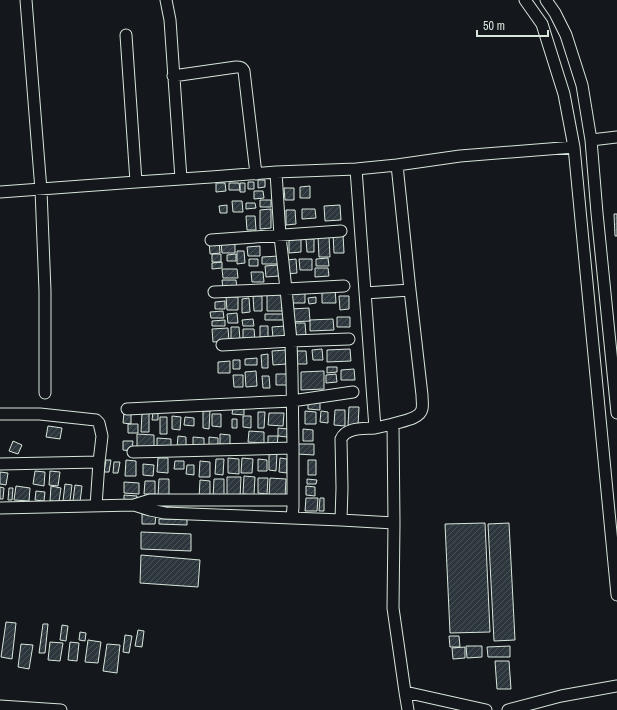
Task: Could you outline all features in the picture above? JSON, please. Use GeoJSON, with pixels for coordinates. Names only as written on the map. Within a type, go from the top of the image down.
{"type":"FeatureCollection","features":[{"type":"Feature","properties":{"kind":"street"},"geometry":{"type":"LineString","coordinates":[[26,0],[41,190],[45,290],[46,393]]}},
{"type":"Feature","properties":{"kind":"street"},"geometry":{"type":"LineString","coordinates":[[166,0],[170,20],[181,179]]}},
{"type":"Feature","properties":{"kind":"street"},"geometry":{"type":"LineString","coordinates":[[525,0],[542,24],[564,94],[574,147],[617,595]]}},
{"type":"Feature","properties":{"kind":"street"},"geometry":{"type":"LineString","coordinates":[[546,0],[555,13],[566,35],[582,85],[591,140],[617,413]]}},
{"type":"Feature","properties":{"kind":"street"},"geometry":{"type":"LineString","coordinates":[[126,35],[136,182]]}},
{"type":"Feature","properties":{"kind":"street"},"geometry":{"type":"LineString","coordinates":[[173,76],[236,67],[242,68],[244,71],[256,174]]}},
{"type":"Feature","properties":{"kind":"street"},"geometry":{"type":"LineString","coordinates":[[591,140],[617,137]]}},
{"type":"Feature","properties":{"kind":"street"},"geometry":{"type":"LineString","coordinates":[[0,192],[276,172],[356,169],[460,156],[574,147]]}},
{"type":"Feature","properties":{"kind":"street"},"geometry":{"type":"LineString","coordinates":[[341,520],[342,436],[353,430],[375,428],[415,417],[420,414],[422,410],[422,396],[397,165]]}},
{"type":"Feature","properties":{"kind":"street"},"geometry":{"type":"LineString","coordinates":[[356,169],[375,428]]}},
{"type":"Feature","properties":{"kind":"street"},"geometry":{"type":"LineString","coordinates":[[276,172],[280,236],[291,341],[293,448],[292,518]]}},
{"type":"Feature","properties":{"kind":"street"},"geometry":{"type":"LineString","coordinates":[[211,240],[340,231]]}},
{"type":"Feature","properties":{"kind":"street"},"geometry":{"type":"LineString","coordinates":[[214,292],[344,286]]}},
{"type":"Feature","properties":{"kind":"street"},"geometry":{"type":"LineString","coordinates":[[365,293],[410,290]]}},
{"type":"Feature","properties":{"kind":"street"},"geometry":{"type":"LineString","coordinates":[[222,345],[349,339]]}},
{"type":"Feature","properties":{"kind":"street"},"geometry":{"type":"LineString","coordinates":[[127,409],[292,401],[353,392]]}},
{"type":"Feature","properties":{"kind":"street"},"geometry":{"type":"LineString","coordinates":[[0,414],[40,414],[96,420],[99,423],[102,436],[96,506]]}},
{"type":"Feature","properties":{"kind":"street"},"geometry":{"type":"LineString","coordinates":[[393,424],[393,608],[408,710]]}},
{"type":"Feature","properties":{"kind":"street"},"geometry":{"type":"LineString","coordinates":[[133,452],[293,448]]}},
{"type":"Feature","properties":{"kind":"street"},"geometry":{"type":"LineString","coordinates":[[0,464],[99,462]]}},
{"type":"Feature","properties":{"kind":"street"},"geometry":{"type":"LineString","coordinates":[[0,508],[134,505],[150,500],[292,500]]}},
{"type":"Feature","properties":{"kind":"street"},"geometry":{"type":"LineString","coordinates":[[134,505],[165,513],[394,523]]}},
{"type":"Feature","properties":{"kind":"street"},"geometry":{"type":"LineString","coordinates":[[508,710],[561,696],[617,686]]}},
{"type":"Feature","properties":{"kind":"street"},"geometry":{"type":"LineString","coordinates":[[405,692],[486,710]]}},
{"type":"Feature","properties":{"kind":"street"},"geometry":{"type":"LineString","coordinates":[[4,708],[61,710]]}},
{"type":"Feature","properties":{"kind":"building"},"geometry":{"type":"Polygon","coordinates":[[[258,180],[265,180],[265,187],[258,188],[258,180]]]}},
{"type":"Feature","properties":{"kind":"building"},"geometry":{"type":"Polygon","coordinates":[[[248,182],[254,182],[254,189],[248,189],[248,182]]]}},
{"type":"Feature","properties":{"kind":"building"},"geometry":{"type":"Polygon","coordinates":[[[216,183],[225,183],[226,191],[216,192],[216,183]]]}},
{"type":"Feature","properties":{"kind":"building"},"geometry":{"type":"Polygon","coordinates":[[[229,183],[239,183],[240,190],[229,190],[229,183]]]}},
{"type":"Feature","properties":{"kind":"building"},"geometry":{"type":"Polygon","coordinates":[[[240,183],[245,183],[245,192],[240,192],[240,183]]]}},
{"type":"Feature","properties":{"kind":"building"},"geometry":{"type":"Polygon","coordinates":[[[310,186],[310,198],[300,198],[300,187],[310,186]]]}},
{"type":"Feature","properties":{"kind":"building"},"geometry":{"type":"Polygon","coordinates":[[[284,188],[294,188],[294,200],[285,200],[284,188]]]}},
{"type":"Feature","properties":{"kind":"building"},"geometry":{"type":"Polygon","coordinates":[[[254,191],[263,191],[264,198],[254,199],[254,191]]]}},
{"type":"Feature","properties":{"kind":"building"},"geometry":{"type":"Polygon","coordinates":[[[260,200],[271,200],[271,207],[260,207],[260,200]]]}},
{"type":"Feature","properties":{"kind":"building"},"geometry":{"type":"Polygon","coordinates":[[[232,201],[242,201],[243,212],[233,212],[232,201]]]}},
{"type":"Feature","properties":{"kind":"building"},"geometry":{"type":"Polygon","coordinates":[[[246,203],[255,203],[256,208],[246,209],[246,203]]]}},
{"type":"Feature","properties":{"kind":"building"},"geometry":{"type":"Polygon","coordinates":[[[227,205],[227,213],[220,213],[219,206],[227,205]]]}},
{"type":"Feature","properties":{"kind":"building"},"geometry":{"type":"Polygon","coordinates":[[[340,205],[341,220],[325,221],[324,206],[340,205]]]}},
{"type":"Feature","properties":{"kind":"building"},"geometry":{"type":"Polygon","coordinates":[[[271,209],[271,228],[260,229],[260,210],[271,209]]]}},
{"type":"Feature","properties":{"kind":"building"},"geometry":{"type":"Polygon","coordinates":[[[302,209],[315,209],[316,218],[302,219],[302,209]]]}},
{"type":"Feature","properties":{"kind":"building"},"geometry":{"type":"Polygon","coordinates":[[[286,210],[295,210],[296,224],[286,225],[286,210]]]}},
{"type":"Feature","properties":{"kind":"building"},"geometry":{"type":"Polygon","coordinates":[[[614,214],[617,214],[617,236],[615,236],[614,214]]]}},
{"type":"Feature","properties":{"kind":"building"},"geometry":{"type":"Polygon","coordinates":[[[246,216],[255,216],[256,230],[247,230],[246,216]]]}},
{"type":"Feature","properties":{"kind":"building"},"geometry":{"type":"Polygon","coordinates":[[[333,234],[343,234],[344,253],[334,253],[333,234]]]}},
{"type":"Feature","properties":{"kind":"building"},"geometry":{"type":"Polygon","coordinates":[[[318,236],[329,236],[330,257],[319,257],[318,236]]]}},
{"type":"Feature","properties":{"kind":"building"},"geometry":{"type":"Polygon","coordinates":[[[301,239],[301,252],[289,253],[289,240],[301,239]]]}},
{"type":"Feature","properties":{"kind":"building"},"geometry":{"type":"Polygon","coordinates":[[[306,239],[314,239],[314,252],[307,252],[306,239]]]}},
{"type":"Feature","properties":{"kind":"building"},"geometry":{"type":"Polygon","coordinates":[[[209,240],[219,240],[220,253],[210,254],[209,240]]]}},
{"type":"Feature","properties":{"kind":"building"},"geometry":{"type":"Polygon","coordinates":[[[221,241],[235,241],[235,253],[222,253],[221,241]]]}},
{"type":"Feature","properties":{"kind":"building"},"geometry":{"type":"Polygon","coordinates":[[[260,246],[260,256],[248,256],[247,247],[260,246]]]}},
{"type":"Feature","properties":{"kind":"building"},"geometry":{"type":"Polygon","coordinates":[[[237,251],[244,251],[245,263],[237,264],[237,251]]]}},
{"type":"Feature","properties":{"kind":"building"},"geometry":{"type":"Polygon","coordinates":[[[212,254],[221,254],[221,262],[212,262],[212,254]]]}},
{"type":"Feature","properties":{"kind":"building"},"geometry":{"type":"Polygon","coordinates":[[[236,254],[236,261],[227,261],[227,255],[236,254]]]}},
{"type":"Feature","properties":{"kind":"building"},"geometry":{"type":"Polygon","coordinates":[[[279,256],[279,264],[262,264],[262,257],[279,256]]]}},
{"type":"Feature","properties":{"kind":"building"},"geometry":{"type":"Polygon","coordinates":[[[328,258],[329,266],[316,266],[316,259],[328,258]]]}},
{"type":"Feature","properties":{"kind":"building"},"geometry":{"type":"Polygon","coordinates":[[[249,259],[258,259],[258,266],[249,266],[249,259]]]}},
{"type":"Feature","properties":{"kind":"building"},"geometry":{"type":"Polygon","coordinates":[[[296,259],[297,273],[287,274],[287,260],[296,259]]]}},
{"type":"Feature","properties":{"kind":"building"},"geometry":{"type":"Polygon","coordinates":[[[299,259],[312,259],[312,270],[300,270],[299,259]]]}},
{"type":"Feature","properties":{"kind":"building"},"geometry":{"type":"Polygon","coordinates":[[[222,262],[222,268],[212,269],[212,263],[222,262]]]}},
{"type":"Feature","properties":{"kind":"building"},"geometry":{"type":"Polygon","coordinates":[[[278,265],[279,276],[266,277],[265,266],[278,265]]]}},
{"type":"Feature","properties":{"kind":"building"},"geometry":{"type":"Polygon","coordinates":[[[315,268],[328,268],[329,276],[315,277],[315,268]]]}},
{"type":"Feature","properties":{"kind":"building"},"geometry":{"type":"Polygon","coordinates":[[[222,269],[237,269],[238,278],[223,278],[222,269]]]}},
{"type":"Feature","properties":{"kind":"building"},"geometry":{"type":"Polygon","coordinates":[[[251,272],[263,272],[264,282],[252,282],[251,272]]]}},
{"type":"Feature","properties":{"kind":"building"},"geometry":{"type":"Polygon","coordinates":[[[222,280],[236,280],[237,289],[223,289],[222,280]]]}},
{"type":"Feature","properties":{"kind":"building"},"geometry":{"type":"Polygon","coordinates":[[[335,288],[336,303],[322,303],[322,289],[335,288]]]}},
{"type":"Feature","properties":{"kind":"building"},"geometry":{"type":"Polygon","coordinates":[[[305,289],[305,303],[292,303],[291,290],[305,289]]]}},
{"type":"Feature","properties":{"kind":"building"},"geometry":{"type":"Polygon","coordinates":[[[267,292],[282,292],[282,311],[267,311],[267,292]]]}},
{"type":"Feature","properties":{"kind":"building"},"geometry":{"type":"Polygon","coordinates":[[[253,296],[262,296],[262,311],[254,311],[253,296]]]}},
{"type":"Feature","properties":{"kind":"building"},"geometry":{"type":"Polygon","coordinates":[[[339,296],[349,296],[349,309],[340,310],[339,296]]]}},
{"type":"Feature","properties":{"kind":"building"},"geometry":{"type":"Polygon","coordinates":[[[226,297],[238,297],[238,310],[227,310],[226,297]]]}},
{"type":"Feature","properties":{"kind":"building"},"geometry":{"type":"Polygon","coordinates":[[[316,297],[316,303],[309,304],[308,298],[316,297]]]}},
{"type":"Feature","properties":{"kind":"building"},"geometry":{"type":"Polygon","coordinates":[[[249,298],[250,312],[242,313],[242,299],[249,298]]]}},
{"type":"Feature","properties":{"kind":"building"},"geometry":{"type":"Polygon","coordinates":[[[225,301],[225,309],[215,309],[215,302],[225,301]]]}},
{"type":"Feature","properties":{"kind":"building"},"geometry":{"type":"Polygon","coordinates":[[[309,308],[310,321],[291,322],[290,309],[309,308]]]}},
{"type":"Feature","properties":{"kind":"building"},"geometry":{"type":"Polygon","coordinates":[[[223,311],[224,318],[211,318],[210,312],[223,311]]]}},
{"type":"Feature","properties":{"kind":"building"},"geometry":{"type":"Polygon","coordinates":[[[237,313],[238,323],[228,323],[227,314],[237,313]]]}},
{"type":"Feature","properties":{"kind":"building"},"geometry":{"type":"Polygon","coordinates":[[[265,314],[284,314],[284,320],[265,320],[265,314]]]}},
{"type":"Feature","properties":{"kind":"building"},"geometry":{"type":"Polygon","coordinates":[[[337,317],[350,317],[350,327],[337,327],[337,317]]]}},
{"type":"Feature","properties":{"kind":"building"},"geometry":{"type":"Polygon","coordinates":[[[253,319],[254,326],[243,326],[242,320],[253,319]]]}},
{"type":"Feature","properties":{"kind":"building"},"geometry":{"type":"Polygon","coordinates":[[[333,319],[334,330],[310,331],[310,320],[333,319]]]}},
{"type":"Feature","properties":{"kind":"building"},"geometry":{"type":"Polygon","coordinates":[[[225,320],[225,326],[212,326],[212,321],[225,320]]]}},
{"type":"Feature","properties":{"kind":"building"},"geometry":{"type":"Polygon","coordinates":[[[295,323],[305,323],[306,335],[296,336],[295,323]]]}},
{"type":"Feature","properties":{"kind":"building"},"geometry":{"type":"Polygon","coordinates":[[[260,326],[268,326],[268,337],[260,337],[260,326]]]}},
{"type":"Feature","properties":{"kind":"building"},"geometry":{"type":"Polygon","coordinates":[[[285,326],[286,337],[273,338],[272,327],[285,326]]]}},
{"type":"Feature","properties":{"kind":"building"},"geometry":{"type":"Polygon","coordinates":[[[231,327],[239,327],[240,340],[231,340],[231,327]]]}},
{"type":"Feature","properties":{"kind":"building"},"geometry":{"type":"Polygon","coordinates":[[[228,328],[229,341],[213,342],[212,329],[228,328]]]}},
{"type":"Feature","properties":{"kind":"building"},"geometry":{"type":"Polygon","coordinates":[[[243,329],[254,329],[255,340],[243,341],[243,329]]]}},
{"type":"Feature","properties":{"kind":"building"},"geometry":{"type":"Polygon","coordinates":[[[322,349],[323,360],[313,360],[312,350],[322,349]]]}},
{"type":"Feature","properties":{"kind":"building"},"geometry":{"type":"Polygon","coordinates":[[[350,349],[351,361],[327,362],[327,350],[350,349]]]}},
{"type":"Feature","properties":{"kind":"building"},"geometry":{"type":"Polygon","coordinates":[[[286,350],[286,364],[273,365],[272,351],[286,350]]]}},
{"type":"Feature","properties":{"kind":"building"},"geometry":{"type":"Polygon","coordinates":[[[297,351],[306,351],[307,364],[297,364],[297,351]]]}},
{"type":"Feature","properties":{"kind":"building"},"geometry":{"type":"Polygon","coordinates":[[[268,354],[268,368],[262,368],[261,355],[268,354]]]}},
{"type":"Feature","properties":{"kind":"building"},"geometry":{"type":"Polygon","coordinates":[[[257,358],[257,365],[245,365],[245,359],[257,358]]]}},
{"type":"Feature","properties":{"kind":"building"},"geometry":{"type":"Polygon","coordinates":[[[233,360],[240,360],[240,369],[233,369],[233,360]]]}},
{"type":"Feature","properties":{"kind":"building"},"geometry":{"type":"Polygon","coordinates":[[[230,361],[230,373],[218,373],[218,362],[230,361]]]}},
{"type":"Feature","properties":{"kind":"building"},"geometry":{"type":"Polygon","coordinates":[[[327,367],[337,367],[337,372],[327,373],[327,367]]]}},
{"type":"Feature","properties":{"kind":"building"},"geometry":{"type":"Polygon","coordinates":[[[354,369],[355,380],[341,380],[341,370],[354,369]]]}},
{"type":"Feature","properties":{"kind":"building"},"geometry":{"type":"Polygon","coordinates":[[[256,371],[257,386],[246,387],[245,372],[256,371]]]}},
{"type":"Feature","properties":{"kind":"building"},"geometry":{"type":"Polygon","coordinates":[[[324,371],[324,389],[301,390],[301,372],[324,371]]]}},
{"type":"Feature","properties":{"kind":"building"},"geometry":{"type":"Polygon","coordinates":[[[276,374],[287,374],[288,385],[276,385],[276,374]]]}},
{"type":"Feature","properties":{"kind":"building"},"geometry":{"type":"Polygon","coordinates":[[[336,374],[337,382],[326,383],[326,375],[336,374]]]}},
{"type":"Feature","properties":{"kind":"building"},"geometry":{"type":"Polygon","coordinates":[[[233,375],[243,375],[243,387],[234,387],[233,375]]]}},
{"type":"Feature","properties":{"kind":"building"},"geometry":{"type":"Polygon","coordinates":[[[262,376],[269,376],[270,388],[263,388],[262,376]]]}},
{"type":"Feature","properties":{"kind":"building"},"geometry":{"type":"Polygon","coordinates":[[[308,401],[320,401],[320,410],[308,409],[308,401]]]}},
{"type":"Feature","properties":{"kind":"building"},"geometry":{"type":"Polygon","coordinates":[[[349,407],[359,407],[358,426],[348,425],[349,407]]]}},
{"type":"Feature","properties":{"kind":"building"},"geometry":{"type":"Polygon","coordinates":[[[233,408],[244,408],[244,415],[232,414],[233,408]]]}},
{"type":"Feature","properties":{"kind":"building"},"geometry":{"type":"Polygon","coordinates":[[[335,410],[345,410],[345,426],[334,425],[335,410]]]}},
{"type":"Feature","properties":{"kind":"building"},"geometry":{"type":"Polygon","coordinates":[[[203,411],[210,411],[209,429],[203,428],[203,411]]]}},
{"type":"Feature","properties":{"kind":"building"},"geometry":{"type":"Polygon","coordinates":[[[305,411],[316,412],[316,424],[305,424],[305,411]]]}},
{"type":"Feature","properties":{"kind":"building"},"geometry":{"type":"Polygon","coordinates":[[[321,411],[328,412],[328,423],[320,422],[321,411]]]}},
{"type":"Feature","properties":{"kind":"building"},"geometry":{"type":"Polygon","coordinates":[[[124,412],[131,412],[131,424],[123,423],[124,412]]]}},
{"type":"Feature","properties":{"kind":"building"},"geometry":{"type":"Polygon","coordinates":[[[153,412],[158,412],[158,420],[152,420],[153,412]]]}},
{"type":"Feature","properties":{"kind":"building"},"geometry":{"type":"Polygon","coordinates":[[[258,412],[265,412],[264,428],[258,428],[258,412]]]}},
{"type":"Feature","properties":{"kind":"building"},"geometry":{"type":"Polygon","coordinates":[[[142,413],[149,413],[149,432],[141,432],[142,413]]]}},
{"type":"Feature","properties":{"kind":"building"},"geometry":{"type":"Polygon","coordinates":[[[269,413],[284,413],[283,426],[268,425],[269,413]]]}},
{"type":"Feature","properties":{"kind":"building"},"geometry":{"type":"Polygon","coordinates":[[[212,414],[221,414],[221,427],[212,426],[212,414]]]}},
{"type":"Feature","properties":{"kind":"building"},"geometry":{"type":"Polygon","coordinates":[[[172,416],[181,417],[180,430],[172,429],[172,416]]]}},
{"type":"Feature","properties":{"kind":"building"},"geometry":{"type":"Polygon","coordinates":[[[243,416],[251,416],[251,428],[243,427],[243,416]]]}},
{"type":"Feature","properties":{"kind":"building"},"geometry":{"type":"Polygon","coordinates":[[[160,417],[167,417],[167,434],[160,434],[160,417]]]}},
{"type":"Feature","properties":{"kind":"building"},"geometry":{"type":"Polygon","coordinates":[[[185,417],[194,418],[194,426],[184,425],[185,417]]]}},
{"type":"Feature","properties":{"kind":"building"},"geometry":{"type":"Polygon","coordinates":[[[232,419],[237,419],[237,428],[232,428],[232,419]]]}},
{"type":"Feature","properties":{"kind":"building"},"geometry":{"type":"Polygon","coordinates":[[[128,424],[138,424],[138,433],[128,433],[128,424]]]}},
{"type":"Feature","properties":{"kind":"building"},"geometry":{"type":"Polygon","coordinates":[[[48,426],[62,428],[60,439],[46,437],[48,426]]]}},
{"type":"Feature","properties":{"kind":"building"},"geometry":{"type":"Polygon","coordinates":[[[278,428],[288,429],[287,437],[278,436],[278,428]]]}},
{"type":"Feature","properties":{"kind":"building"},"geometry":{"type":"Polygon","coordinates":[[[303,429],[313,430],[313,441],[303,441],[303,429]]]}},
{"type":"Feature","properties":{"kind":"building"},"geometry":{"type":"Polygon","coordinates":[[[249,431],[264,432],[264,443],[248,442],[249,431]]]}},
{"type":"Feature","properties":{"kind":"building"},"geometry":{"type":"Polygon","coordinates":[[[137,434],[154,435],[154,448],[137,447],[137,434]]]}},
{"type":"Feature","properties":{"kind":"building"},"geometry":{"type":"Polygon","coordinates":[[[220,434],[230,435],[230,445],[220,444],[220,434]]]}},
{"type":"Feature","properties":{"kind":"building"},"geometry":{"type":"Polygon","coordinates":[[[178,436],[186,437],[186,448],[177,448],[178,436]]]}},
{"type":"Feature","properties":{"kind":"building"},"geometry":{"type":"Polygon","coordinates":[[[268,436],[278,436],[277,445],[268,445],[268,436]]]}},
{"type":"Feature","properties":{"kind":"building"},"geometry":{"type":"Polygon","coordinates":[[[193,437],[204,438],[204,447],[193,447],[193,437]]]}},
{"type":"Feature","properties":{"kind":"building"},"geometry":{"type":"Polygon","coordinates":[[[209,437],[218,438],[218,446],[209,445],[209,437]]]}},
{"type":"Feature","properties":{"kind":"building"},"geometry":{"type":"Polygon","coordinates":[[[157,438],[171,439],[171,450],[157,449],[157,438]]]}},
{"type":"Feature","properties":{"kind":"building"},"geometry":{"type":"Polygon","coordinates":[[[13,441],[22,445],[18,454],[9,451],[13,441]]]}},
{"type":"Feature","properties":{"kind":"building"},"geometry":{"type":"Polygon","coordinates":[[[123,441],[133,441],[132,451],[123,450],[123,441]]]}},
{"type":"Feature","properties":{"kind":"building"},"geometry":{"type":"Polygon","coordinates":[[[298,444],[314,444],[314,455],[297,454],[298,444]]]}},
{"type":"Feature","properties":{"kind":"building"},"geometry":{"type":"Polygon","coordinates":[[[269,453],[277,453],[276,471],[269,470],[269,453]]]}},
{"type":"Feature","properties":{"kind":"building"},"geometry":{"type":"Polygon","coordinates":[[[158,458],[168,458],[168,473],[157,472],[158,458]]]}},
{"type":"Feature","properties":{"kind":"building"},"geometry":{"type":"Polygon","coordinates":[[[228,458],[239,459],[239,474],[228,473],[228,458]]]}},
{"type":"Feature","properties":{"kind":"building"},"geometry":{"type":"Polygon","coordinates":[[[242,458],[253,459],[252,473],[241,473],[242,458]]]}},
{"type":"Feature","properties":{"kind":"building"},"geometry":{"type":"Polygon","coordinates":[[[280,458],[287,459],[287,473],[279,472],[280,458]]]}},
{"type":"Feature","properties":{"kind":"building"},"geometry":{"type":"Polygon","coordinates":[[[216,459],[224,459],[223,475],[215,474],[216,459]]]}},
{"type":"Feature","properties":{"kind":"building"},"geometry":{"type":"Polygon","coordinates":[[[258,459],[267,460],[267,471],[258,471],[258,459]]]}},
{"type":"Feature","properties":{"kind":"building"},"geometry":{"type":"Polygon","coordinates":[[[106,460],[111,460],[109,472],[104,472],[106,460]]]}},
{"type":"Feature","properties":{"kind":"building"},"geometry":{"type":"Polygon","coordinates":[[[126,460],[136,461],[136,476],[125,476],[126,460]]]}},
{"type":"Feature","properties":{"kind":"building"},"geometry":{"type":"Polygon","coordinates":[[[308,460],[316,460],[316,475],[308,475],[308,460]]]}},
{"type":"Feature","properties":{"kind":"building"},"geometry":{"type":"Polygon","coordinates":[[[175,461],[184,461],[184,469],[174,469],[175,461]]]}},
{"type":"Feature","properties":{"kind":"building"},"geometry":{"type":"Polygon","coordinates":[[[200,461],[210,462],[210,477],[199,477],[200,461]]]}},
{"type":"Feature","properties":{"kind":"building"},"geometry":{"type":"Polygon","coordinates":[[[114,462],[120,462],[118,473],[113,473],[114,462]]]}},
{"type":"Feature","properties":{"kind":"building"},"geometry":{"type":"Polygon","coordinates":[[[143,464],[154,465],[153,476],[143,475],[143,464]]]}},
{"type":"Feature","properties":{"kind":"building"},"geometry":{"type":"Polygon","coordinates":[[[187,465],[194,465],[194,475],[186,474],[187,465]]]}},
{"type":"Feature","properties":{"kind":"building"},"geometry":{"type":"Polygon","coordinates":[[[35,471],[45,472],[44,486],[33,484],[35,471]]]}},
{"type":"Feature","properties":{"kind":"building"},"geometry":{"type":"Polygon","coordinates":[[[50,471],[60,472],[58,486],[49,485],[50,471]]]}},
{"type":"Feature","properties":{"kind":"building"},"geometry":{"type":"Polygon","coordinates":[[[0,472],[8,473],[6,485],[0,484],[0,472]]]}},
{"type":"Feature","properties":{"kind":"building"},"geometry":{"type":"Polygon","coordinates":[[[244,476],[255,477],[254,495],[243,494],[244,476]]]}},
{"type":"Feature","properties":{"kind":"building"},"geometry":{"type":"Polygon","coordinates":[[[227,477],[241,477],[240,498],[227,498],[227,477]]]}},
{"type":"Feature","properties":{"kind":"building"},"geometry":{"type":"Polygon","coordinates":[[[258,478],[268,478],[267,494],[258,493],[258,478]]]}},
{"type":"Feature","properties":{"kind":"building"},"geometry":{"type":"Polygon","coordinates":[[[270,478],[286,479],[285,498],[269,497],[270,478]]]}},
{"type":"Feature","properties":{"kind":"building"},"geometry":{"type":"Polygon","coordinates":[[[159,479],[169,479],[169,497],[158,496],[159,479]]]}},
{"type":"Feature","properties":{"kind":"building"},"geometry":{"type":"Polygon","coordinates":[[[214,479],[224,479],[224,498],[213,498],[214,479]]]}},
{"type":"Feature","properties":{"kind":"building"},"geometry":{"type":"Polygon","coordinates":[[[307,479],[317,480],[316,484],[307,484],[307,479]]]}},
{"type":"Feature","properties":{"kind":"building"},"geometry":{"type":"Polygon","coordinates":[[[200,480],[210,481],[210,498],[199,498],[200,480]]]}},
{"type":"Feature","properties":{"kind":"building"},"geometry":{"type":"Polygon","coordinates":[[[145,481],[155,481],[155,494],[144,494],[145,481]]]}},
{"type":"Feature","properties":{"kind":"building"},"geometry":{"type":"Polygon","coordinates":[[[124,482],[139,483],[139,494],[124,493],[124,482]]]}},
{"type":"Feature","properties":{"kind":"building"},"geometry":{"type":"Polygon","coordinates":[[[65,484],[72,485],[70,501],[63,501],[65,484]]]}},
{"type":"Feature","properties":{"kind":"building"},"geometry":{"type":"Polygon","coordinates":[[[75,485],[82,486],[80,502],[73,501],[75,485]]]}},
{"type":"Feature","properties":{"kind":"building"},"geometry":{"type":"Polygon","coordinates":[[[16,486],[30,488],[29,501],[14,500],[16,486]]]}},
{"type":"Feature","properties":{"kind":"building"},"geometry":{"type":"Polygon","coordinates":[[[51,486],[61,488],[59,502],[50,501],[51,486]]]}},
{"type":"Feature","properties":{"kind":"building"},"geometry":{"type":"Polygon","coordinates":[[[306,486],[315,487],[315,496],[306,495],[306,486]]]}},
{"type":"Feature","properties":{"kind":"building"},"geometry":{"type":"Polygon","coordinates":[[[0,487],[4,488],[3,499],[0,499],[0,487]]]}},
{"type":"Feature","properties":{"kind":"building"},"geometry":{"type":"Polygon","coordinates":[[[9,488],[13,488],[12,500],[8,500],[9,488]]]}},
{"type":"Feature","properties":{"kind":"building"},"geometry":{"type":"Polygon","coordinates":[[[36,491],[45,492],[44,501],[35,500],[36,491]]]}},
{"type":"Feature","properties":{"kind":"building"},"geometry":{"type":"Polygon","coordinates":[[[124,495],[137,496],[137,502],[124,501],[124,495]]]}},
{"type":"Feature","properties":{"kind":"building"},"geometry":{"type":"Polygon","coordinates":[[[306,498],[318,498],[317,511],[305,511],[306,498]]]}},
{"type":"Feature","properties":{"kind":"building"},"geometry":{"type":"Polygon","coordinates":[[[320,498],[324,498],[324,511],[319,511],[320,498]]]}},
{"type":"Feature","properties":{"kind":"building"},"geometry":{"type":"Polygon","coordinates":[[[142,514],[156,515],[155,524],[142,524],[142,514]]]}},
{"type":"Feature","properties":{"kind":"building"},"geometry":{"type":"Polygon","coordinates":[[[159,519],[187,519],[187,525],[159,524],[159,519]]]}},
{"type":"Feature","properties":{"kind":"building"},"geometry":{"type":"Polygon","coordinates":[[[485,523],[490,632],[450,633],[445,524],[485,523]]]}},
{"type":"Feature","properties":{"kind":"building"},"geometry":{"type":"Polygon","coordinates":[[[509,523],[515,640],[494,641],[488,524],[509,523]]]}},
{"type":"Feature","properties":{"kind":"building"},"geometry":{"type":"Polygon","coordinates":[[[141,532],[191,534],[191,551],[141,549],[141,532]]]}},
{"type":"Feature","properties":{"kind":"building"},"geometry":{"type":"Polygon","coordinates":[[[141,555],[200,560],[198,587],[140,583],[141,555]]]}},
{"type":"Feature","properties":{"kind":"building"},"geometry":{"type":"Polygon","coordinates":[[[6,622],[16,623],[12,659],[1,657],[6,622]]]}},
{"type":"Feature","properties":{"kind":"building"},"geometry":{"type":"Polygon","coordinates":[[[43,624],[48,624],[45,653],[39,653],[43,624]]]}},
{"type":"Feature","properties":{"kind":"building"},"geometry":{"type":"Polygon","coordinates":[[[62,625],[68,626],[66,641],[60,640],[62,625]]]}},
{"type":"Feature","properties":{"kind":"building"},"geometry":{"type":"Polygon","coordinates":[[[138,630],[144,631],[142,647],[135,646],[138,630]]]}},
{"type":"Feature","properties":{"kind":"building"},"geometry":{"type":"Polygon","coordinates":[[[80,632],[86,633],[85,641],[79,640],[80,632]]]}},
{"type":"Feature","properties":{"kind":"building"},"geometry":{"type":"Polygon","coordinates":[[[125,635],[132,636],[129,653],[123,652],[125,635]]]}},
{"type":"Feature","properties":{"kind":"building"},"geometry":{"type":"Polygon","coordinates":[[[449,636],[459,636],[460,647],[450,647],[449,636]]]}},
{"type":"Feature","properties":{"kind":"building"},"geometry":{"type":"Polygon","coordinates":[[[88,640],[101,642],[98,663],[85,662],[88,640]]]}},
{"type":"Feature","properties":{"kind":"building"},"geometry":{"type":"Polygon","coordinates":[[[50,642],[63,643],[60,661],[48,660],[50,642]]]}},
{"type":"Feature","properties":{"kind":"building"},"geometry":{"type":"Polygon","coordinates":[[[70,642],[79,643],[77,661],[68,660],[70,642]]]}},
{"type":"Feature","properties":{"kind":"building"},"geometry":{"type":"Polygon","coordinates":[[[21,644],[33,645],[29,669],[18,667],[21,644]]]}},
{"type":"Feature","properties":{"kind":"building"},"geometry":{"type":"Polygon","coordinates":[[[107,644],[120,645],[117,673],[103,671],[107,644]]]}},
{"type":"Feature","properties":{"kind":"building"},"geometry":{"type":"Polygon","coordinates":[[[466,646],[482,646],[482,657],[467,658],[466,646]]]}},
{"type":"Feature","properties":{"kind":"building"},"geometry":{"type":"Polygon","coordinates":[[[510,646],[510,657],[488,657],[487,647],[510,646]]]}},
{"type":"Feature","properties":{"kind":"building"},"geometry":{"type":"Polygon","coordinates":[[[465,647],[465,658],[453,659],[452,648],[465,647]]]}},
{"type":"Feature","properties":{"kind":"building"},"geometry":{"type":"Polygon","coordinates":[[[495,661],[509,661],[511,689],[497,689],[495,661]]]}}]}
